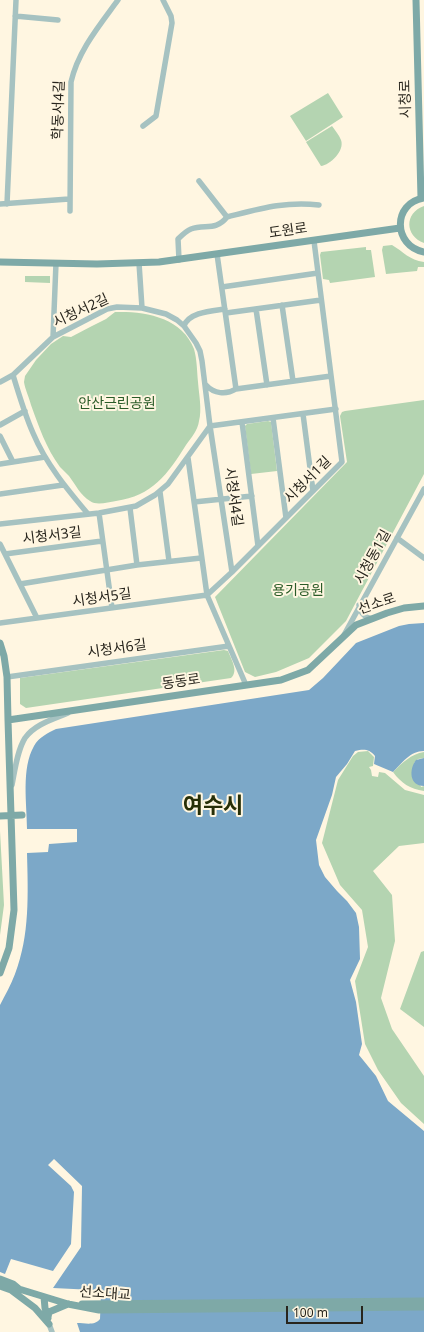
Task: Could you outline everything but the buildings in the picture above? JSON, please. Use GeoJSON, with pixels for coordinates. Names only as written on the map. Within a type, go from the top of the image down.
{"type":"FeatureCollection","features":[{"type":"Feature","properties":{"kind":"street"},"geometry":{"type":"LineString","coordinates":[[7,204],[16,0]]}},
{"type":"Feature","properties":{"kind":"street","name":"학동서4길"},"geometry":{"type":"LineString","coordinates":[[70,211],[71,82],[82,51],[118,0]]}},
{"type":"Feature","properties":{"kind":"street"},"geometry":{"type":"LineString","coordinates":[[143,126],[156,116],[172,22],[171,16],[163,0]]}},
{"type":"Feature","properties":{"kind":"street","name":"시청로"},"geometry":{"type":"LineString","coordinates":[[416,0],[420,15],[422,198]]}},
{"type":"Feature","properties":{"kind":"street"},"geometry":{"type":"LineString","coordinates":[[15,16],[58,20]]}},
{"type":"Feature","properties":{"kind":"street"},"geometry":{"type":"LineString","coordinates":[[199,181],[227,217]]}},
{"type":"Feature","properties":{"kind":"street"},"geometry":{"type":"LineString","coordinates":[[422,198],[415,201],[405,209],[402,215],[400,228],[402,235],[410,246],[416,250],[424,252]]}},
{"type":"Feature","properties":{"kind":"street"},"geometry":{"type":"LineString","coordinates":[[0,204],[69,199]]}},
{"type":"Feature","properties":{"kind":"street","name":"도원로"},"geometry":{"type":"LineString","coordinates":[[179,260],[179,238],[193,228],[208,227],[222,223],[227,217],[286,204],[298,203],[319,205]]}},
{"type":"Feature","properties":{"kind":"street","name":"도원로"},"geometry":{"type":"LineString","coordinates":[[0,262],[139,263],[179,260],[400,228]]}},
{"type":"Feature","properties":{"kind":"street","name":"시청서1길"},"geometry":{"type":"LineString","coordinates":[[207,595],[342,462],[314,241]]}},
{"type":"Feature","properties":{"kind":"street"},"geometry":{"type":"LineString","coordinates":[[217,254],[236,389]]}},
{"type":"Feature","properties":{"kind":"street"},"geometry":{"type":"LineString","coordinates":[[53,337],[56,263]]}},
{"type":"Feature","properties":{"kind":"street"},"geometry":{"type":"LineString","coordinates":[[139,263],[142,308]]}},
{"type":"Feature","properties":{"kind":"street"},"geometry":{"type":"LineString","coordinates":[[222,287],[318,273]]}},
{"type":"Feature","properties":{"kind":"street"},"geometry":{"type":"LineString","coordinates":[[184,326],[186,322],[193,317],[209,311],[256,309],[321,300]]}},
{"type":"Feature","properties":{"kind":"street"},"geometry":{"type":"LineString","coordinates":[[282,305],[293,381]]}},
{"type":"Feature","properties":{"kind":"street","name":"시청서2길"},"geometry":{"type":"LineString","coordinates":[[0,382],[13,375],[53,337],[112,307],[121,306],[142,308],[166,314],[184,326],[200,351],[206,386]]}},
{"type":"Feature","properties":{"kind":"street"},"geometry":{"type":"LineString","coordinates":[[256,309],[267,385]]}},
{"type":"Feature","properties":{"kind":"street"},"geometry":{"type":"LineString","coordinates":[[13,375],[32,432],[45,457],[63,485],[88,514]]}},
{"type":"Feature","properties":{"kind":"street"},"geometry":{"type":"LineString","coordinates":[[206,386],[216,392],[230,392],[236,389],[331,376]]}},
{"type":"Feature","properties":{"kind":"street","name":"시청서4길"},"geometry":{"type":"LineString","coordinates":[[206,386],[210,426],[232,572]]}},
{"type":"Feature","properties":{"kind":"street"},"geometry":{"type":"LineString","coordinates":[[0,524],[130,508],[151,498],[168,484],[210,426],[336,409]]}},
{"type":"Feature","properties":{"kind":"street"},"geometry":{"type":"LineString","coordinates":[[0,425],[25,411]]}},
{"type":"Feature","properties":{"kind":"street"},"geometry":{"type":"LineString","coordinates":[[303,414],[313,491]]}},
{"type":"Feature","properties":{"kind":"street"},"geometry":{"type":"LineString","coordinates":[[272,418],[286,518]]}},
{"type":"Feature","properties":{"kind":"street","name":"시청서4길"},"geometry":{"type":"LineString","coordinates":[[242,422],[258,546]]}},
{"type":"Feature","properties":{"kind":"street"},"geometry":{"type":"LineString","coordinates":[[0,436],[13,462]]}},
{"type":"Feature","properties":{"kind":"street"},"geometry":{"type":"LineString","coordinates":[[0,464],[45,457]]}},
{"type":"Feature","properties":{"kind":"street"},"geometry":{"type":"LineString","coordinates":[[188,458],[207,595],[246,685]]}},
{"type":"Feature","properties":{"kind":"street"},"geometry":{"type":"LineString","coordinates":[[0,494],[63,485]]}},
{"type":"Feature","properties":{"kind":"street","name":"시청동1길"},"geometry":{"type":"LineString","coordinates":[[343,637],[359,605],[424,489]]}},
{"type":"Feature","properties":{"kind":"street"},"geometry":{"type":"LineString","coordinates":[[160,492],[169,561]]}},
{"type":"Feature","properties":{"kind":"street"},"geometry":{"type":"LineString","coordinates":[[194,502],[252,496]]}},
{"type":"Feature","properties":{"kind":"street"},"geometry":{"type":"LineString","coordinates":[[130,508],[137,565]]}},
{"type":"Feature","properties":{"kind":"street"},"geometry":{"type":"LineString","coordinates":[[99,513],[112,608]]}},
{"type":"Feature","properties":{"kind":"street"},"geometry":{"type":"LineString","coordinates":[[397,538],[424,558]]}},
{"type":"Feature","properties":{"kind":"street","name":"시청서3길"},"geometry":{"type":"LineString","coordinates":[[5,554],[102,541]]}},
{"type":"Feature","properties":{"kind":"street","name":"시청서3길"},"geometry":{"type":"LineString","coordinates":[[0,544],[37,618]]}},
{"type":"Feature","properties":{"kind":"street"},"geometry":{"type":"LineString","coordinates":[[20,584],[137,565],[202,558]]}},
{"type":"Feature","properties":{"kind":"street","name":"시청서5길"},"geometry":{"type":"LineString","coordinates":[[0,623],[207,595]]}},
{"type":"Feature","properties":{"kind":"street"},"geometry":{"type":"LineString","coordinates":[[359,605],[364,616],[372,619]]}},
{"type":"Feature","properties":{"kind":"street","name":"선소로"},"geometry":{"type":"LineString","coordinates":[[343,637],[356,626],[372,619],[404,608],[424,606]]}},
{"type":"Feature","properties":{"kind":"street","name":"동동로"},"geometry":{"type":"LineString","coordinates":[[8,720],[275,682],[301,674],[318,662],[343,637]]}},
{"type":"Feature","properties":{"kind":"street"},"geometry":{"type":"LineString","coordinates":[[0,644],[4,656],[7,677],[14,910],[9,948],[0,973]]}},
{"type":"Feature","properties":{"kind":"street","name":"시청서6길"},"geometry":{"type":"LineString","coordinates":[[7,677],[229,646]]}},
{"type":"Feature","properties":{"kind":"street"},"geometry":{"type":"LineString","coordinates":[[10,793],[20,752],[26,738],[37,727],[74,711]]}},
{"type":"Feature","properties":{"kind":"street"},"geometry":{"type":"LineString","coordinates":[[0,816],[22,815]]}},
{"type":"Feature","properties":{"kind":"street"},"geometry":{"type":"LineString","coordinates":[[0,1279],[13,1284],[19,1289]]}},
{"type":"Feature","properties":{"kind":"street"},"geometry":{"type":"LineString","coordinates":[[0,1286],[11,1290],[35,1308],[50,1327]]}},
{"type":"Feature","properties":{"kind":"street"},"geometry":{"type":"LineString","coordinates":[[11,1290],[19,1289],[68,1304]]}},
{"type":"Feature","properties":{"kind":"street"},"geometry":{"type":"LineString","coordinates":[[44,1296],[45,1308],[50,1327]]}},
{"type":"Feature","properties":{"kind":"street","name":"선소대교"},"geometry":{"type":"LineString","coordinates":[[68,1304],[424,1301]]}},
{"type":"Feature","properties":{"kind":"street"},"geometry":{"type":"LineString","coordinates":[[50,1327],[49,1312],[68,1304]]}},
{"type":"Feature","properties":{"kind":"street","name":"선소대교"},"geometry":{"type":"LineString","coordinates":[[68,1304],[99,1310],[424,1307]]}},
{"type":"Feature","properties":{"kind":"green space"},"geometry":{"type":"Polygon","coordinates":[[[328,93],[343,117],[306,141],[290,116],[328,93]]]}},
{"type":"Feature","properties":{"kind":"green space"},"geometry":{"type":"Polygon","coordinates":[[[332,126],[341,140],[341,149],[336,157],[325,165],[321,166],[306,142],[332,126]]]}},
{"type":"Feature","properties":{"kind":"green space"},"geometry":{"type":"Polygon","coordinates":[[[424,206],[424,243],[413,235],[409,224],[410,219],[417,209],[424,206]]]}},
{"type":"Feature","properties":{"kind":"green space"},"geometry":{"type":"Polygon","coordinates":[[[392,245],[410,258],[424,262],[424,267],[418,267],[417,271],[386,274],[382,250],[383,246],[392,245]]]}},
{"type":"Feature","properties":{"kind":"green space"},"geometry":{"type":"Polygon","coordinates":[[[366,247],[366,250],[371,250],[375,277],[330,283],[329,280],[323,279],[320,255],[321,252],[366,247]]]}},
{"type":"Feature","properties":{"kind":"green space"},"geometry":{"type":"Polygon","coordinates":[[[25,276],[50,276],[50,283],[25,282],[25,276]]]}},
{"type":"Feature","properties":{"kind":"green space","name":"안산근린공원"},"geometry":{"type":"Polygon","coordinates":[[[115,312],[138,313],[161,318],[181,330],[188,338],[194,349],[196,357],[200,416],[194,434],[173,465],[158,482],[140,494],[129,498],[106,503],[96,503],[90,501],[78,490],[69,476],[55,460],[40,429],[24,382],[25,376],[36,360],[51,344],[63,336],[71,337],[106,319],[115,312]]]}},
{"type":"Feature","properties":{"kind":"green space","name":"용기공원"},"geometry":{"type":"Polygon","coordinates":[[[424,400],[424,474],[346,621],[309,658],[276,672],[255,677],[245,672],[215,597],[347,462],[340,416],[342,412],[424,400]]]}},
{"type":"Feature","properties":{"kind":"green space"},"geometry":{"type":"Polygon","coordinates":[[[268,421],[271,422],[277,471],[251,474],[245,426],[247,424],[268,421]]]}},
{"type":"Feature","properties":{"kind":"green space"},"geometry":{"type":"Polygon","coordinates":[[[224,650],[228,651],[234,665],[234,672],[231,678],[26,708],[20,704],[20,678],[224,650]]]}},
{"type":"Feature","properties":{"kind":"green space"},"geometry":{"type":"Polygon","coordinates":[[[368,751],[374,757],[373,766],[369,767],[372,776],[378,777],[379,772],[385,773],[405,790],[424,795],[424,843],[399,846],[373,871],[392,895],[395,941],[381,998],[392,1029],[424,1076],[424,1124],[401,1103],[378,1070],[365,1044],[355,981],[368,947],[362,910],[340,885],[322,843],[338,780],[353,756],[358,752],[368,751]]]}},
{"type":"Feature","properties":{"kind":"green space"},"geometry":{"type":"Polygon","coordinates":[[[424,752],[424,758],[418,759],[414,763],[421,787],[424,786],[424,791],[414,789],[406,785],[393,772],[403,762],[419,753],[424,752]]]}},
{"type":"Feature","properties":{"kind":"green space"},"geometry":{"type":"Polygon","coordinates":[[[0,831],[4,905],[0,935],[0,831]]]}},
{"type":"Feature","properties":{"kind":"green space"},"geometry":{"type":"Polygon","coordinates":[[[424,951],[424,1027],[400,1009],[421,952],[424,951]]]}},
{"type":"Feature","properties":{"kind":"water"},"geometry":{"type":"Polygon","coordinates":[[[424,623],[424,751],[410,755],[393,772],[374,764],[375,756],[371,752],[364,750],[355,751],[347,764],[336,777],[332,795],[316,840],[319,865],[325,877],[356,913],[359,927],[360,959],[350,980],[356,1002],[362,1044],[359,1055],[376,1076],[388,1101],[424,1131],[424,1332],[80,1332],[77,1323],[95,1323],[100,1319],[101,1294],[94,1290],[53,1288],[81,1247],[82,1186],[54,1159],[48,1165],[71,1186],[74,1192],[71,1244],[53,1271],[11,1259],[5,1274],[0,1272],[0,1005],[15,974],[20,959],[26,929],[28,884],[27,853],[48,852],[49,844],[77,842],[77,829],[27,829],[26,776],[27,765],[34,746],[41,738],[56,729],[309,690],[323,678],[356,643],[399,626],[424,623]]]}},
{"type":"Feature","properties":{"kind":"water"},"geometry":{"type":"Polygon","coordinates":[[[424,758],[424,786],[415,783],[413,780],[412,768],[416,760],[424,758]]]}},
{"type":"Feature","properties":{"kind":"district","name":"여수시"},"geometry":{"type":"Point","coordinates":[213,807]}}]}
